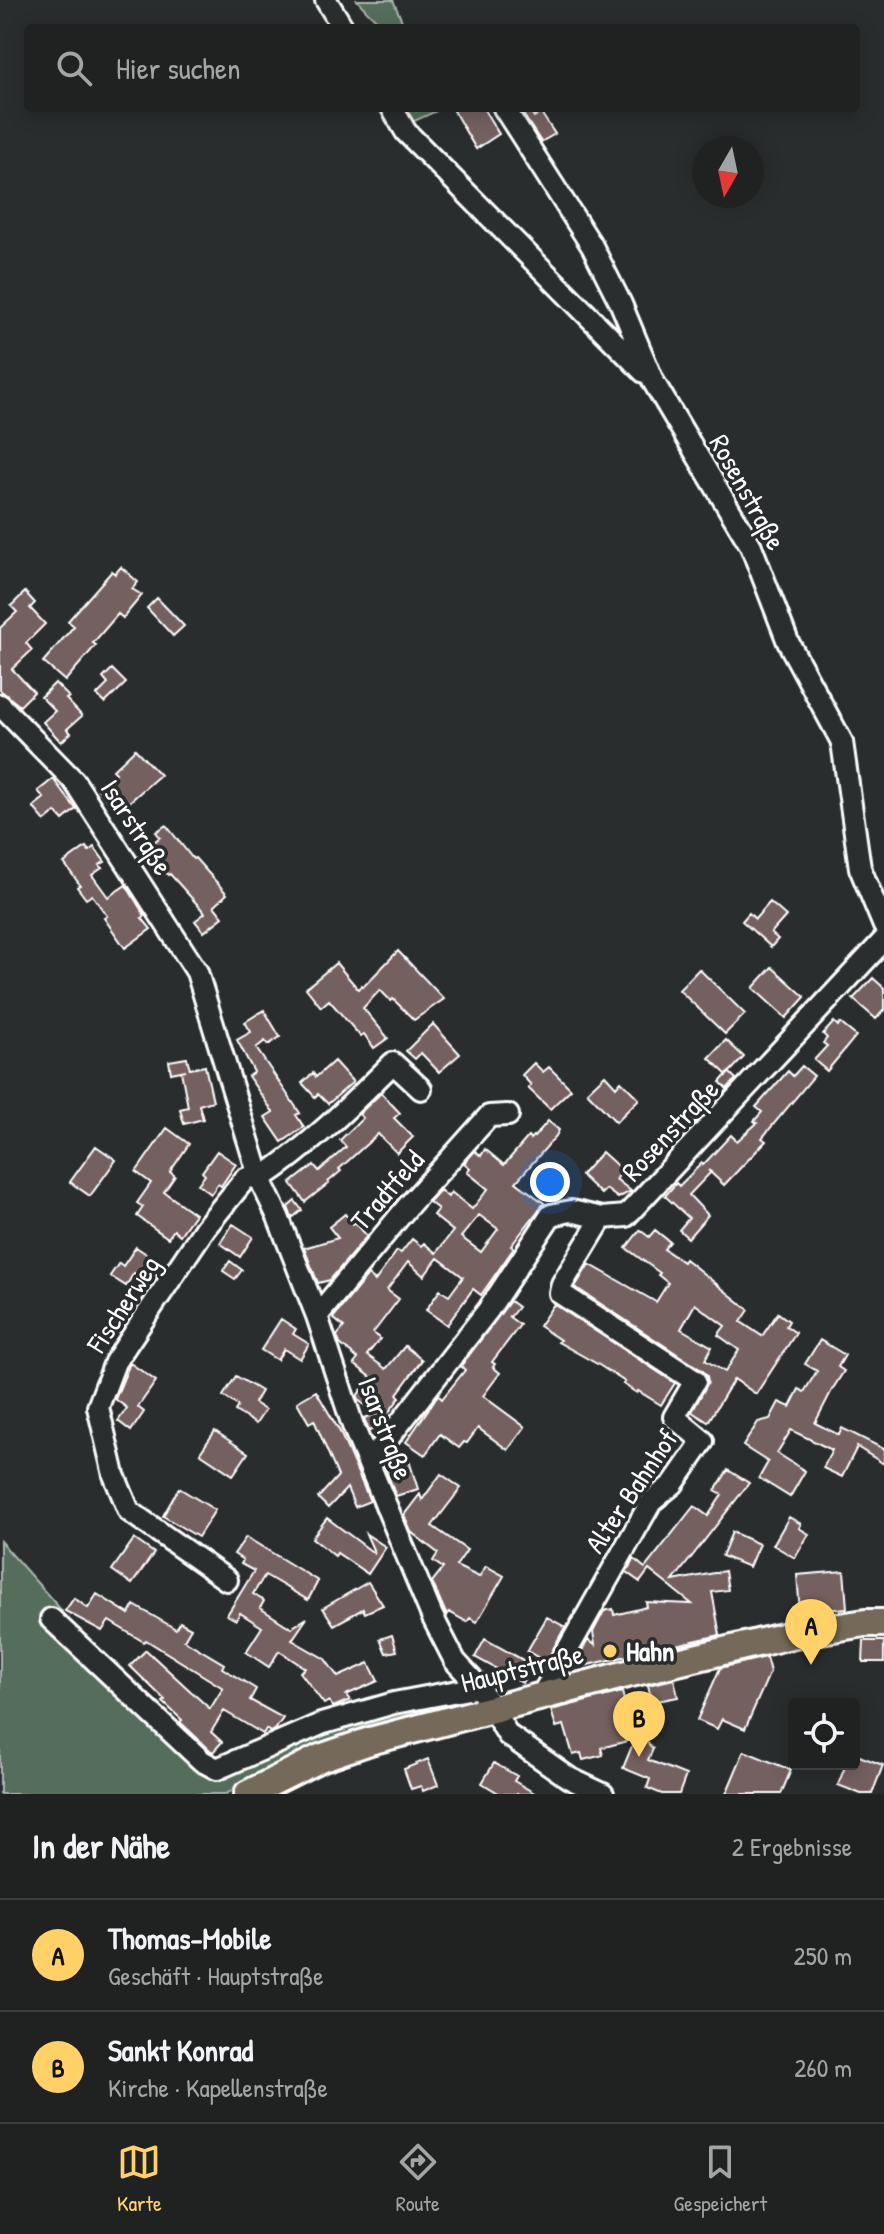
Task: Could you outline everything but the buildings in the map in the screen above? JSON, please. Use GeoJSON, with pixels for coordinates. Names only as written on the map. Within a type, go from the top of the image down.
{"type":"FeatureCollection","features":[{"type":"Feature","properties":{"kind":"main road","name":"Hauptstraße"},"geometry":{"type":"LineString","coordinates":[[248,1794],[320,1758],[485,1698],[541,1697],[795,1634],[884,1623]]}},
{"type":"Feature","properties":{"kind":"street"},"geometry":{"type":"LineString","coordinates":[[326,0],[341,24]]}},
{"type":"Feature","properties":{"kind":"street"},"geometry":{"type":"LineString","coordinates":[[394,112],[406,132],[653,381]]}},
{"type":"Feature","properties":{"kind":"street","name":"Rosenstraße"},"geometry":{"type":"LineString","coordinates":[[507,112],[592,246],[621,304],[653,381],[751,546],[788,642],[842,742],[860,868],[884,926]]}},
{"type":"Feature","properties":{"kind":"street","name":"Isarstraße"},"geometry":{"type":"LineString","coordinates":[[0,705],[74,781],[197,972],[260,1179],[317,1316],[353,1426],[432,1616],[455,1661],[485,1698],[508,1735],[569,1778],[603,1794]]}},
{"type":"Feature","properties":{"kind":"street","name":"Rosenstraße"},"geometry":{"type":"LineString","coordinates":[[369,1463],[489,1309],[551,1215],[571,1211],[602,1218],[626,1216],[884,940]]}},
{"type":"Feature","properties":{"kind":"street"},"geometry":{"type":"LineString","coordinates":[[260,1179],[275,1170],[348,1108],[393,1063],[421,1089]]}},
{"type":"Feature","properties":{"kind":"street","name":"Tradtfeld"},"geometry":{"type":"LineString","coordinates":[[317,1316],[409,1205],[489,1116],[508,1115]]}},
{"type":"Feature","properties":{"kind":"street","name":"Fischerweg"},"geometry":{"type":"LineString","coordinates":[[227,1580],[129,1511],[114,1475],[98,1407],[115,1362],[205,1228],[245,1179],[260,1179]]}},
{"type":"Feature","properties":{"kind":"street","name":"Alter Bahnhof"},"geometry":{"type":"LineString","coordinates":[[541,1697],[651,1502],[673,1484],[703,1441],[674,1417],[695,1381],[560,1293],[562,1284],[602,1218]]}},
{"type":"Feature","properties":{"kind":"street"},"geometry":{"type":"LineString","coordinates":[[51,1619],[202,1761],[217,1769],[321,1724],[394,1703],[485,1698]]}},
{"type":"Feature","properties":{"kind":"green space"},"geometry":{"type":"Polygon","coordinates":[[[357,0],[393,0],[403,24],[383,24],[357,0]]]}},
{"type":"Feature","properties":{"kind":"green space"},"geometry":{"type":"Polygon","coordinates":[[[404,112],[434,112],[410,123],[404,112]]]}},
{"type":"Feature","properties":{"kind":"green space"},"geometry":{"type":"Polygon","coordinates":[[[0,1541],[62,1611],[55,1624],[212,1780],[298,1741],[379,1714],[458,1701],[366,1726],[290,1758],[226,1794],[0,1794],[0,1541]]]}},
{"type":"Feature","properties":{"kind":"place","name":"Hahn"},"geometry":{"type":"Point","coordinates":[610,1651]}},
{"type":"Feature","properties":{"kind":"place","name":"Thomas-Mobile"},"geometry":{"type":"Point","coordinates":[811,1665]}},
{"type":"Feature","properties":{"kind":"place","name":"Sankt Konrad"},"geometry":{"type":"Point","coordinates":[639,1757]}}]}
